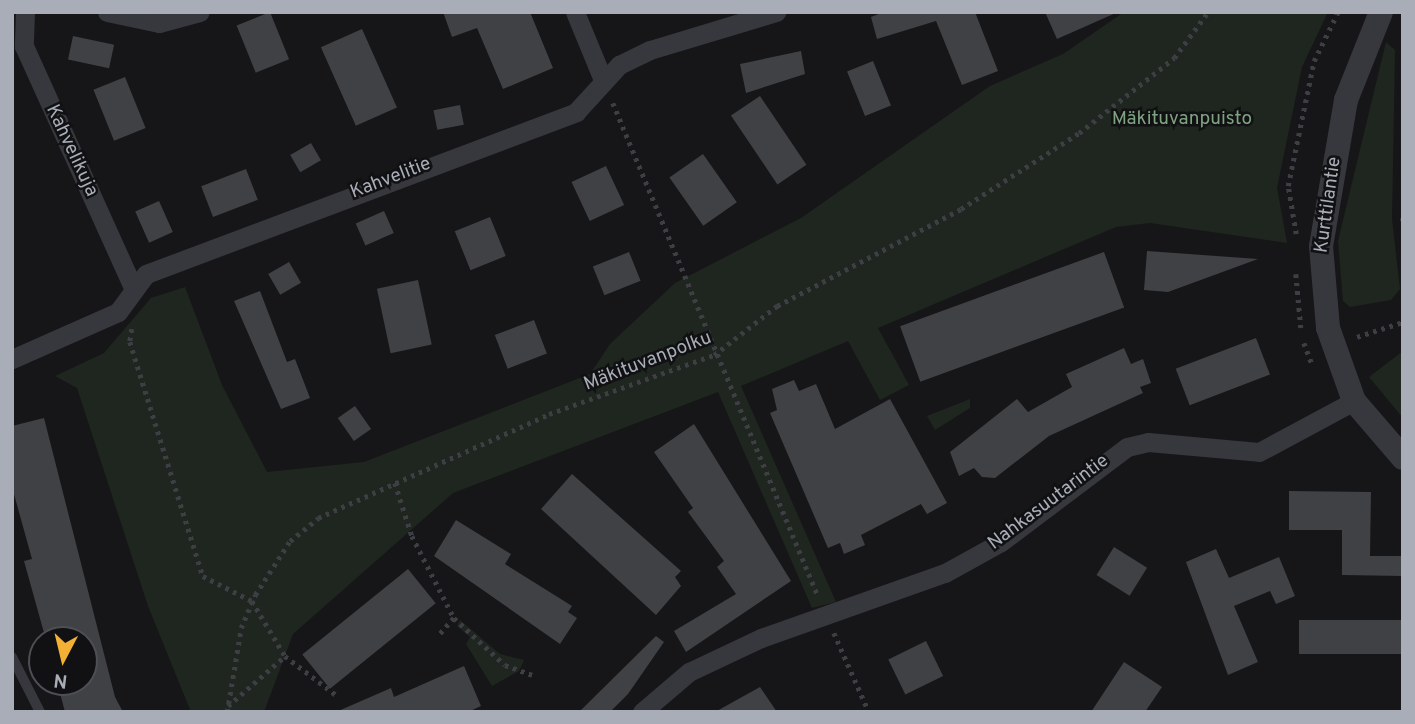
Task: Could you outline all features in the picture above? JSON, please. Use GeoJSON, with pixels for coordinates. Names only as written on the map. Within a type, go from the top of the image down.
{"type":"FeatureCollection","features":[{"type":"Feature","properties":{"kind":"street","name":"Kahvelikuja"},"geometry":{"type":"LineString","coordinates":[[25,12],[24,46],[133,287]]}},
{"type":"Feature","properties":{"kind":"street"},"geometry":{"type":"LineString","coordinates":[[107,12],[159,23],[200,12]]}},
{"type":"Feature","properties":{"kind":"street"},"geometry":{"type":"LineString","coordinates":[[575,12],[603,80]]}},
{"type":"Feature","properties":{"kind":"street","name":"Kahvelitie"},"geometry":{"type":"LineString","coordinates":[[12,359],[118,313],[133,287],[146,274],[576,112],[603,80],[650,50],[776,12]]}},
{"type":"Feature","properties":{"kind":"street","name":"Kurttilantie"},"geometry":{"type":"LineString","coordinates":[[1363,12],[1359,57],[1321,246],[1328,328],[1354,401],[1403,458]]}},
{"type":"Feature","properties":{"kind":"street","name":"Kurttilantie"},"geometry":{"type":"LineString","coordinates":[[1359,57],[1381,12]]}},
{"type":"Feature","properties":{"kind":"street","name":"Nahkasuutarintie"},"geometry":{"type":"LineString","coordinates":[[642,712],[689,672],[761,638],[945,573],[1001,542],[1127,447],[1148,442],[1259,452],[1354,401]]}},
{"type":"Feature","properties":{"kind":"lane"},"geometry":{"type":"LineString","coordinates":[[12,657],[40,712]]}},
{"type":"Feature","properties":{"kind":"path","name":"Mäkituvanpolku"},"geometry":{"type":"LineString","coordinates":[[227,709],[252,601],[290,541],[318,518],[549,414],[715,355],[776,306],[961,209],[1079,133],[1174,58],[1208,12]]}},
{"type":"Feature","properties":{"kind":"path"},"geometry":{"type":"LineString","coordinates":[[1297,240],[1287,186],[1314,61],[1338,12]]}},
{"type":"Feature","properties":{"kind":"path"},"geometry":{"type":"LineString","coordinates":[[603,80],[715,355],[822,606]]}},
{"type":"Feature","properties":{"kind":"path"},"geometry":{"type":"LineString","coordinates":[[1297,260],[1306,351]]}},
{"type":"Feature","properties":{"kind":"path"},"geometry":{"type":"LineString","coordinates":[[135,316],[130,342],[203,576],[252,601],[285,656],[336,695]]}},
{"type":"Feature","properties":{"kind":"path"},"geometry":{"type":"LineString","coordinates":[[1353,338],[1403,322]]}},
{"type":"Feature","properties":{"kind":"path"},"geometry":{"type":"LineString","coordinates":[[395,482],[412,536],[454,618],[505,665],[532,675]]}},
{"type":"Feature","properties":{"kind":"path"},"geometry":{"type":"LineString","coordinates":[[440,634],[454,618]]}},
{"type":"Feature","properties":{"kind":"path"},"geometry":{"type":"LineString","coordinates":[[843,624],[831,628],[869,712]]}},
{"type":"Feature","properties":{"kind":"path"},"geometry":{"type":"LineString","coordinates":[[227,709],[285,656]]}},
{"type":"Feature","properties":{"kind":"green space","name":"Mäkituvanpuisto"},"geometry":{"type":"Polygon","coordinates":[[[1124,12],[1328,12],[1302,67],[1277,188],[1287,243],[1150,223],[1116,227],[878,328],[909,385],[880,400],[848,341],[741,386],[836,602],[812,608],[718,392],[453,493],[293,634],[264,712],[191,712],[148,606],[77,388],[55,376],[104,353],[151,298],[185,287],[222,385],[267,472],[364,462],[590,374],[610,344],[675,283],[801,218],[990,86],[1063,54],[1124,12]]]}},
{"type":"Feature","properties":{"kind":"green space"},"geometry":{"type":"Polygon","coordinates":[[[1386,42],[1395,50],[1392,219],[1400,289],[1391,300],[1350,307],[1343,301],[1338,241],[1386,42]]]}},
{"type":"Feature","properties":{"kind":"green space"},"geometry":{"type":"Polygon","coordinates":[[[1403,351],[1403,418],[1369,377],[1403,351]]]}},
{"type":"Feature","properties":{"kind":"green space"},"geometry":{"type":"Polygon","coordinates":[[[970,399],[970,408],[935,430],[927,416],[970,399]]]}},
{"type":"Feature","properties":{"kind":"green space"},"geometry":{"type":"Polygon","coordinates":[[[460,620],[500,654],[524,660],[519,671],[492,686],[466,644],[470,637],[457,626],[460,620]]]}},
{"type":"Feature","properties":{"kind":"building"},"geometry":{"type":"Polygon","coordinates":[[[270,12],[289,59],[256,73],[237,25],[270,12]]]}},
{"type":"Feature","properties":{"kind":"building"},"geometry":{"type":"Polygon","coordinates":[[[443,12],[530,12],[553,68],[503,89],[477,28],[452,37],[443,12]]]}},
{"type":"Feature","properties":{"kind":"building"},"geometry":{"type":"Polygon","coordinates":[[[884,12],[975,12],[998,71],[962,85],[936,21],[877,39],[871,17],[884,12]]]}},
{"type":"Feature","properties":{"kind":"building"},"geometry":{"type":"Polygon","coordinates":[[[1045,12],[1118,12],[1057,39],[1045,12]]]}},
{"type":"Feature","properties":{"kind":"building"},"geometry":{"type":"Polygon","coordinates":[[[362,29],[397,108],[356,126],[321,47],[362,29]]]}},
{"type":"Feature","properties":{"kind":"building"},"geometry":{"type":"Polygon","coordinates":[[[73,36],[114,45],[109,68],[68,59],[73,36]]]}},
{"type":"Feature","properties":{"kind":"building"},"geometry":{"type":"Polygon","coordinates":[[[801,51],[805,74],[746,93],[740,64],[801,51]]]}},
{"type":"Feature","properties":{"kind":"building"},"geometry":{"type":"Polygon","coordinates":[[[873,61],[891,106],[865,116],[847,71],[873,61]]]}},
{"type":"Feature","properties":{"kind":"building"},"geometry":{"type":"Polygon","coordinates":[[[125,77],[146,128],[114,141],[93,90],[125,77]]]}},
{"type":"Feature","properties":{"kind":"building"},"geometry":{"type":"Polygon","coordinates":[[[760,96],[806,165],[777,184],[731,116],[760,96]]]}},
{"type":"Feature","properties":{"kind":"building"},"geometry":{"type":"Polygon","coordinates":[[[460,105],[464,125],[437,130],[433,110],[460,105]]]}},
{"type":"Feature","properties":{"kind":"building"},"geometry":{"type":"Polygon","coordinates":[[[311,143],[321,160],[300,172],[290,155],[311,143]]]}},
{"type":"Feature","properties":{"kind":"building"},"geometry":{"type":"Polygon","coordinates":[[[703,154],[737,202],[703,226],[669,178],[703,154]]]}},
{"type":"Feature","properties":{"kind":"building"},"geometry":{"type":"Polygon","coordinates":[[[606,166],[624,205],[590,221],[572,182],[606,166]]]}},
{"type":"Feature","properties":{"kind":"building"},"geometry":{"type":"Polygon","coordinates":[[[246,169],[258,200],[213,217],[201,186],[246,169]]]}},
{"type":"Feature","properties":{"kind":"building"},"geometry":{"type":"Polygon","coordinates":[[[159,201],[173,232],[149,243],[135,212],[159,201]]]}},
{"type":"Feature","properties":{"kind":"building"},"geometry":{"type":"Polygon","coordinates":[[[384,211],[394,233],[365,246],[356,224],[384,211]]]}},
{"type":"Feature","properties":{"kind":"building"},"geometry":{"type":"Polygon","coordinates":[[[490,217],[506,256],[471,270],[455,231],[490,217]]]}},
{"type":"Feature","properties":{"kind":"building"},"geometry":{"type":"Polygon","coordinates":[[[1147,251],[1258,259],[1168,292],[1144,290],[1147,251]]]}},
{"type":"Feature","properties":{"kind":"building"},"geometry":{"type":"Polygon","coordinates":[[[629,252],[641,281],[604,295],[593,267],[629,252]]]}},
{"type":"Feature","properties":{"kind":"building"},"geometry":{"type":"Polygon","coordinates":[[[1104,252],[1124,307],[920,382],[900,326],[1104,252]]]}},
{"type":"Feature","properties":{"kind":"building"},"geometry":{"type":"Polygon","coordinates":[[[289,262],[301,283],[280,295],[268,274],[289,262]]]}},
{"type":"Feature","properties":{"kind":"building"},"geometry":{"type":"Polygon","coordinates":[[[418,280],[432,345],[391,353],[377,289],[418,280]]]}},
{"type":"Feature","properties":{"kind":"building"},"geometry":{"type":"Polygon","coordinates":[[[260,291],[287,362],[295,359],[310,398],[281,409],[234,301],[260,291]]]}},
{"type":"Feature","properties":{"kind":"building"},"geometry":{"type":"Polygon","coordinates":[[[534,320],[547,354],[508,369],[495,335],[534,320]]]}},
{"type":"Feature","properties":{"kind":"building"},"geometry":{"type":"Polygon","coordinates":[[[1256,338],[1270,374],[1190,405],[1176,369],[1256,338]]]}},
{"type":"Feature","properties":{"kind":"building"},"geometry":{"type":"Polygon","coordinates":[[[1124,348],[1131,364],[1143,359],[1151,383],[1140,387],[1143,393],[1049,436],[995,478],[982,477],[974,468],[959,476],[950,452],[1017,399],[1028,412],[1072,387],[1066,374],[1124,348]]]}},
{"type":"Feature","properties":{"kind":"building"},"geometry":{"type":"Polygon","coordinates":[[[794,380],[799,391],[816,384],[835,429],[890,399],[947,503],[927,514],[921,504],[861,535],[865,545],[844,554],[840,543],[828,548],[770,413],[777,410],[772,389],[794,380]]]}},
{"type":"Feature","properties":{"kind":"building"},"geometry":{"type":"Polygon","coordinates":[[[355,406],[371,429],[354,441],[338,418],[355,406]]]}},
{"type":"Feature","properties":{"kind":"building"},"geometry":{"type":"Polygon","coordinates":[[[44,418],[97,626],[42,626],[24,561],[32,559],[12,487],[12,426],[44,418]]]}},
{"type":"Feature","properties":{"kind":"building"},"geometry":{"type":"Polygon","coordinates":[[[694,424],[791,581],[686,652],[674,631],[736,594],[717,567],[724,561],[688,512],[693,508],[654,452],[694,424]]]}},
{"type":"Feature","properties":{"kind":"building"},"geometry":{"type":"Polygon","coordinates":[[[572,474],[681,571],[675,577],[681,586],[656,615],[541,509],[572,474]]]}},
{"type":"Feature","properties":{"kind":"building"},"geometry":{"type":"Polygon","coordinates":[[[1289,491],[1371,492],[1370,556],[1403,556],[1403,576],[1342,575],[1342,530],[1289,530],[1289,491]]]}},
{"type":"Feature","properties":{"kind":"building"},"geometry":{"type":"Polygon","coordinates":[[[456,520],[511,554],[505,564],[572,606],[568,612],[577,618],[560,644],[434,556],[456,520]]]}},
{"type":"Feature","properties":{"kind":"building"},"geometry":{"type":"Polygon","coordinates":[[[1114,547],[1147,568],[1130,596],[1097,575],[1114,547]]]}},
{"type":"Feature","properties":{"kind":"building"},"geometry":{"type":"Polygon","coordinates":[[[1216,549],[1229,578],[1279,557],[1295,596],[1276,604],[1270,591],[1234,606],[1258,662],[1228,675],[1186,562],[1216,549]]]}},
{"type":"Feature","properties":{"kind":"building"},"geometry":{"type":"Polygon","coordinates":[[[408,569],[436,603],[330,689],[302,655],[408,569]]]}},
{"type":"Feature","properties":{"kind":"building"},"geometry":{"type":"Polygon","coordinates":[[[1299,620],[1403,620],[1403,654],[1299,654],[1299,620]]]}},
{"type":"Feature","properties":{"kind":"building"},"geometry":{"type":"Polygon","coordinates":[[[98,630],[115,697],[123,712],[65,712],[61,696],[98,696],[98,630]]]}},
{"type":"Feature","properties":{"kind":"building"},"geometry":{"type":"Polygon","coordinates":[[[656,636],[664,642],[628,694],[610,712],[579,712],[656,636]]]}},
{"type":"Feature","properties":{"kind":"building"},"geometry":{"type":"Polygon","coordinates":[[[926,641],[943,676],[905,694],[888,659],[926,641]]]}},
{"type":"Feature","properties":{"kind":"building"},"geometry":{"type":"Polygon","coordinates":[[[1124,662],[1162,687],[1145,712],[1091,712],[1124,662]]]}},
{"type":"Feature","properties":{"kind":"building"},"geometry":{"type":"Polygon","coordinates":[[[464,666],[481,706],[468,712],[336,712],[391,688],[394,697],[464,666]]]}},
{"type":"Feature","properties":{"kind":"building"},"geometry":{"type":"Polygon","coordinates":[[[760,687],[777,712],[715,712],[760,687]]]}}]}
